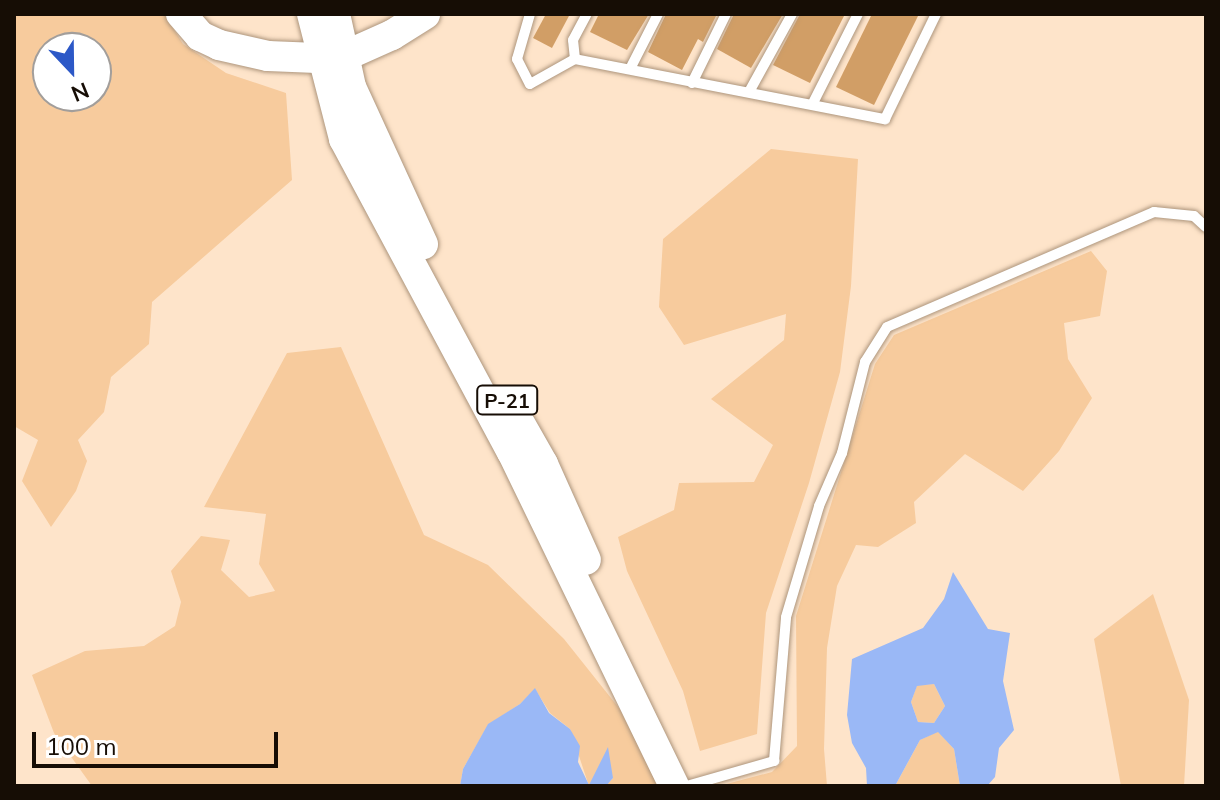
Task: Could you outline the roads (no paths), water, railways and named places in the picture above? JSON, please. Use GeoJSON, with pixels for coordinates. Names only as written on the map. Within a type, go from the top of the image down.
{"type":"FeatureCollection","features":[{"type":"Feature","properties":{"kind":"main road"},"geometry":{"type":"LineString","coordinates":[[181,14],[200,36],[219,45],[268,56],[332,56],[392,35],[425,14]]}},
{"type":"Feature","properties":{"kind":"main road"},"geometry":{"type":"LineString","coordinates":[[312,14],[344,139],[512,452],[674,786]]}},
{"type":"Feature","properties":{"kind":"main road","name":"Р-21"},"geometry":{"type":"LineString","coordinates":[[335,14],[351,87],[410,222],[562,504],[686,786]]}},
{"type":"Feature","properties":{"kind":"lane"},"geometry":{"type":"LineString","coordinates":[[530,14],[517,59],[530,84],[575,59],[885,119],[936,14]]}},
{"type":"Feature","properties":{"kind":"lane"},"geometry":{"type":"LineString","coordinates":[[575,59],[573,40],[587,14]]}},
{"type":"Feature","properties":{"kind":"lane"},"geometry":{"type":"LineString","coordinates":[[630,69],[658,14]]}},
{"type":"Feature","properties":{"kind":"lane"},"geometry":{"type":"LineString","coordinates":[[692,83],[726,14]]}},
{"type":"Feature","properties":{"kind":"lane"},"geometry":{"type":"LineString","coordinates":[[749,92],[792,14]]}},
{"type":"Feature","properties":{"kind":"lane"},"geometry":{"type":"LineString","coordinates":[[813,103],[858,14]]}},
{"type":"Feature","properties":{"kind":"lane"},"geometry":{"type":"LineString","coordinates":[[686,786],[774,761],[786,617],[819,506],[842,453],[865,362],[887,327],[1154,212],[1194,216],[1206,227]]}},
{"type":"Feature","properties":{"kind":"water"},"geometry":{"type":"Polygon","coordinates":[[[953,572],[988,629],[1010,633],[1003,681],[1014,730],[999,748],[995,777],[987,786],[960,786],[954,749],[938,732],[920,740],[895,786],[867,786],[866,768],[852,743],[847,715],[852,659],[923,628],[944,599],[953,572]],[[934,684],[917,686],[911,702],[918,722],[934,723],[945,706],[934,684]]]}},
{"type":"Feature","properties":{"kind":"water"},"geometry":{"type":"Polygon","coordinates":[[[535,688],[549,713],[570,729],[580,746],[578,762],[589,785],[608,747],[613,778],[606,786],[460,786],[463,769],[488,724],[520,704],[535,688]]]}}]}
